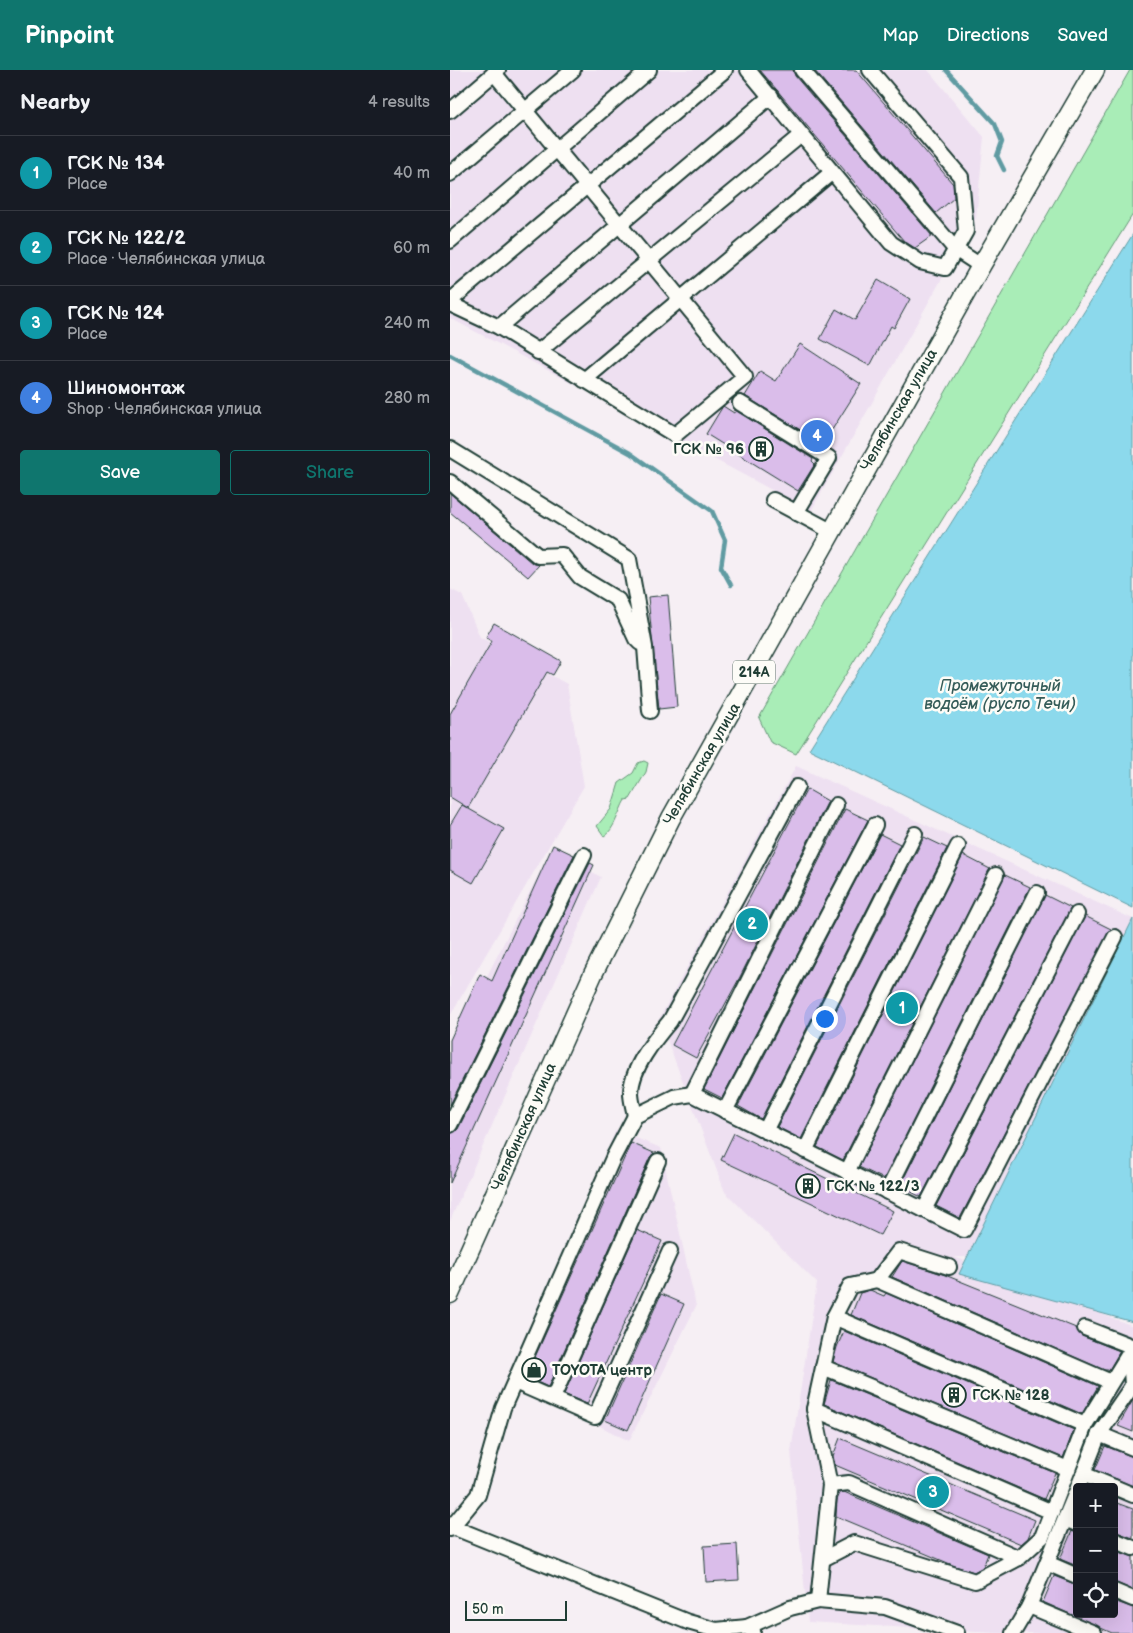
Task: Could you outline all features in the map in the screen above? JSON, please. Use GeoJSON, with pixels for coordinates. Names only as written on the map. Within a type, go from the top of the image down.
{"type":"FeatureCollection","features":[{"type":"Feature","properties":{"kind":"main road","name":"Челябинская улица"},"geometry":{"type":"LineString","coordinates":[[450,1294],[593,974],[662,835],[831,531],[981,266],[1095,70]]}},
{"type":"Feature","properties":{"kind":"lane"},"geometry":{"type":"LineString","coordinates":[[450,174],[573,70]]}},
{"type":"Feature","properties":{"kind":"lane"},"geometry":{"type":"LineString","coordinates":[[450,240],[649,70]]}},
{"type":"Feature","properties":{"kind":"lane"},"geometry":{"type":"LineString","coordinates":[[450,111],[496,72],[525,111],[557,149],[587,186],[680,299],[745,377],[675,435],[499,327],[450,303],[587,186],[725,70]]}},
{"type":"Feature","properties":{"kind":"lane"},"geometry":{"type":"LineString","coordinates":[[748,70],[891,243],[920,262],[945,268],[966,231],[961,178],[870,70]]}},
{"type":"Feature","properties":{"kind":"lane"},"geometry":{"type":"LineString","coordinates":[[802,70],[956,248],[981,266]]}},
{"type":"Feature","properties":{"kind":"lane"},"geometry":{"type":"LineString","coordinates":[[499,327],[771,96]]}},
{"type":"Feature","properties":{"kind":"lane"},"geometry":{"type":"LineString","coordinates":[[538,352],[801,135]]}},
{"type":"Feature","properties":{"kind":"lane"},"geometry":{"type":"LineString","coordinates":[[584,380],[832,173]]}},
{"type":"Feature","properties":{"kind":"lane"},"geometry":{"type":"LineString","coordinates":[[740,403],[828,458],[796,513]]}},
{"type":"Feature","properties":{"kind":"lane"},"geometry":{"type":"LineString","coordinates":[[450,449],[629,559],[644,647],[650,711]]}},
{"type":"Feature","properties":{"kind":"lane"},"geometry":{"type":"LineString","coordinates":[[450,482],[538,556],[562,555],[580,577],[618,600],[636,639],[644,647]]}},
{"type":"Feature","properties":{"kind":"lane"},"geometry":{"type":"LineString","coordinates":[[773,500],[831,531]]}},
{"type":"Feature","properties":{"kind":"lane"},"geometry":{"type":"LineString","coordinates":[[635,1116],[631,1092],[638,1069],[650,1045],[670,1022],[797,787]]}},
{"type":"Feature","properties":{"kind":"lane"},"geometry":{"type":"LineString","coordinates":[[692,1094],[836,805]]}},
{"type":"Feature","properties":{"kind":"lane"},"geometry":{"type":"LineString","coordinates":[[725,1111],[875,825]]}},
{"type":"Feature","properties":{"kind":"lane"},"geometry":{"type":"LineString","coordinates":[[764,1131],[915,834]]}},
{"type":"Feature","properties":{"kind":"lane"},"geometry":{"type":"LineString","coordinates":[[805,1151],[958,846]]}},
{"type":"Feature","properties":{"kind":"lane"},"geometry":{"type":"LineString","coordinates":[[450,1125],[584,856]]}},
{"type":"Feature","properties":{"kind":"lane"},"geometry":{"type":"LineString","coordinates":[[847,1172],[996,875]]}},
{"type":"Feature","properties":{"kind":"lane"},"geometry":{"type":"LineString","coordinates":[[887,1192],[1037,893]]}},
{"type":"Feature","properties":{"kind":"lane"},"geometry":{"type":"LineString","coordinates":[[924,1210],[1077,914]]}},
{"type":"Feature","properties":{"kind":"lane"},"geometry":{"type":"LineString","coordinates":[[957,1633],[885,1607],[818,1601],[790,1608],[752,1630],[716,1630],[688,1622],[450,1527],[478,1495],[493,1438],[515,1382],[613,1158],[635,1116],[674,1097],[692,1094],[964,1230],[1115,937]]}},
{"type":"Feature","properties":{"kind":"lane"},"geometry":{"type":"LineString","coordinates":[[553,1398],[658,1161]]}},
{"type":"Feature","properties":{"kind":"lane"},"geometry":{"type":"LineString","coordinates":[[515,1382],[595,1417],[670,1251]]}},
{"type":"Feature","properties":{"kind":"lane"},"geometry":{"type":"LineString","coordinates":[[877,1280],[899,1251],[950,1267]]}},
{"type":"Feature","properties":{"kind":"lane"},"geometry":{"type":"LineString","coordinates":[[818,1601],[830,1485],[814,1409],[834,1317],[850,1286],[877,1280],[1111,1382]]}},
{"type":"Feature","properties":{"kind":"lane"},"geometry":{"type":"LineString","coordinates":[[834,1317],[1086,1425]]}},
{"type":"Feature","properties":{"kind":"lane"},"geometry":{"type":"LineString","coordinates":[[1085,1328],[1131,1348]]}},
{"type":"Feature","properties":{"kind":"lane"},"geometry":{"type":"LineString","coordinates":[[823,1559],[854,1543],[975,1581],[1019,1558],[1042,1537],[1086,1425],[1131,1348]]}},
{"type":"Feature","properties":{"kind":"lane"},"geometry":{"type":"LineString","coordinates":[[1079,1483],[1099,1434],[1133,1386],[1131,1348]]}},
{"type":"Feature","properties":{"kind":"lane"},"geometry":{"type":"LineString","coordinates":[[823,1367],[1068,1469]]}},
{"type":"Feature","properties":{"kind":"lane"},"geometry":{"type":"LineString","coordinates":[[814,1409],[1052,1512]]}},
{"type":"Feature","properties":{"kind":"lane"},"geometry":{"type":"LineString","coordinates":[[1099,1434],[1133,1448]]}},
{"type":"Feature","properties":{"kind":"lane"},"geometry":{"type":"LineString","coordinates":[[830,1485],[849,1483],[1019,1558]]}},
{"type":"Feature","properties":{"kind":"lane"},"geometry":{"type":"LineString","coordinates":[[1118,1489],[1133,1495]]}},
{"type":"Feature","properties":{"kind":"lane"},"geometry":{"type":"LineString","coordinates":[[1013,1633],[1029,1606],[1047,1563],[1071,1522]]}},
{"type":"Feature","properties":{"kind":"lane"},"geometry":{"type":"LineString","coordinates":[[1118,1542],[1133,1548]]}},
{"type":"Feature","properties":{"kind":"lane"},"geometry":{"type":"LineString","coordinates":[[1047,1563],[1073,1574]]}},
{"type":"Feature","properties":{"kind":"lane"},"geometry":{"type":"LineString","coordinates":[[1118,1593],[1133,1599]]}},
{"type":"Feature","properties":{"kind":"lane"},"geometry":{"type":"LineString","coordinates":[[1029,1606],[1094,1633]]}},
{"type":"Feature","properties":{"kind":"shaded area"},"geometry":{"type":"Polygon","coordinates":[[[450,70],[928,70],[984,137],[976,218],[811,511],[450,318],[450,70]]]}},
{"type":"Feature","properties":{"kind":"shaded area"},"geometry":{"type":"Polygon","coordinates":[[[450,589],[462,595],[480,637],[567,684],[584,786],[450,1016],[450,589]]]}},
{"type":"Feature","properties":{"kind":"shaded area"},"geometry":{"type":"Polygon","coordinates":[[[796,766],[1133,919],[968,1257],[954,1257],[1133,1326],[1133,1633],[995,1633],[808,1622],[791,1451],[817,1283],[725,1192],[659,1019],[796,766]]]}},
{"type":"Feature","properties":{"kind":"shaded area"},"geometry":{"type":"Polygon","coordinates":[[[551,850],[601,877],[450,1221],[450,1049],[551,850]]]}},
{"type":"Feature","properties":{"kind":"shaded area"},"geometry":{"type":"Polygon","coordinates":[[[616,1130],[661,1148],[696,1306],[629,1441],[508,1379],[616,1130]]]}},
{"type":"Feature","properties":{"kind":"green space"},"geometry":{"type":"Polygon","coordinates":[[[1130,70],[1133,70],[1133,214],[796,754],[770,742],[759,718],[1130,70]]]}},
{"type":"Feature","properties":{"kind":"green space"},"geometry":{"type":"Polygon","coordinates":[[[644,761],[648,763],[646,772],[630,799],[625,800],[611,830],[604,836],[597,826],[611,809],[619,783],[633,773],[638,763],[644,761]]]}},
{"type":"Feature","properties":{"kind":"water","name":"Промежуточный водоём (русло Течи)"},"geometry":{"type":"Polygon","coordinates":[[[1133,234],[1133,908],[809,749],[1133,234]]]}},
{"type":"Feature","properties":{"kind":"water"},"geometry":{"type":"Polygon","coordinates":[[[1133,919],[1133,1322],[959,1274],[1133,919]]]}},
{"type":"Feature","properties":{"kind":"building"},"geometry":{"type":"Polygon","coordinates":[[[760,70],[793,70],[795,76],[932,236],[915,248],[904,241],[760,70]]]}},
{"type":"Feature","properties":{"kind":"building"},"geometry":{"type":"Polygon","coordinates":[[[814,70],[856,70],[953,184],[954,198],[936,213],[814,70]]]}},
{"type":"Feature","properties":{"kind":"building"},"geometry":{"type":"Polygon","coordinates":[[[878,280],[910,299],[894,328],[891,326],[870,366],[820,339],[836,309],[855,320],[878,280]]]}},
{"type":"Feature","properties":{"kind":"building"},"geometry":{"type":"Polygon","coordinates":[[[800,344],[861,384],[823,444],[745,396],[760,371],[776,381],[800,344]]]}},
{"type":"Feature","properties":{"kind":"building","name":"ГСК № 96"},"geometry":{"type":"Polygon","coordinates":[[[723,406],[734,413],[735,410],[813,459],[812,461],[815,464],[798,491],[706,434],[723,406]]]}},
{"type":"Feature","properties":{"kind":"building"},"geometry":{"type":"Polygon","coordinates":[[[450,493],[532,563],[539,565],[528,577],[450,512],[450,493]]]}},
{"type":"Feature","properties":{"kind":"building"},"geometry":{"type":"Polygon","coordinates":[[[668,595],[677,707],[659,709],[648,597],[668,595]]]}},
{"type":"Feature","properties":{"kind":"building"},"geometry":{"type":"Polygon","coordinates":[[[494,623],[561,661],[553,675],[547,672],[468,808],[450,797],[450,714],[492,641],[486,637],[494,623]]]}},
{"type":"Feature","properties":{"kind":"building"},"geometry":{"type":"Polygon","coordinates":[[[807,789],[828,801],[740,977],[696,1058],[672,1045],[807,789]]]}},
{"type":"Feature","properties":{"kind":"building"},"geometry":{"type":"Polygon","coordinates":[[[462,805],[504,829],[473,883],[450,870],[450,825],[462,805]]]}},
{"type":"Feature","properties":{"kind":"building"},"geometry":{"type":"Polygon","coordinates":[[[845,809],[868,820],[722,1098],[704,1089],[845,809]]]}},
{"type":"Feature","properties":{"kind":"building"},"geometry":{"type":"Polygon","coordinates":[[[880,834],[900,844],[761,1119],[738,1106],[880,834]]]}},
{"type":"Feature","properties":{"kind":"building"},"geometry":{"type":"Polygon","coordinates":[[[924,837],[947,848],[801,1139],[777,1127],[924,837]]]}},
{"type":"Feature","properties":{"kind":"building"},"geometry":{"type":"Polygon","coordinates":[[[553,845],[574,855],[450,1105],[450,1040],[480,974],[492,981],[553,845]]]}},
{"type":"Feature","properties":{"kind":"building"},"geometry":{"type":"Polygon","coordinates":[[[963,855],[990,869],[843,1160],[817,1147],[963,855]]]}},
{"type":"Feature","properties":{"kind":"building"},"geometry":{"type":"Polygon","coordinates":[[[590,863],[594,865],[450,1183],[450,1134],[458,1129],[590,863]]]}},
{"type":"Feature","properties":{"kind":"building"},"geometry":{"type":"Polygon","coordinates":[[[1005,875],[1030,887],[884,1179],[859,1167],[1005,875]]]}},
{"type":"Feature","properties":{"kind":"building"},"geometry":{"type":"Polygon","coordinates":[[[1045,895],[1071,908],[921,1197],[900,1186],[1045,895]]]}},
{"type":"Feature","properties":{"kind":"building"},"geometry":{"type":"Polygon","coordinates":[[[1085,916],[1111,929],[960,1218],[936,1206],[1085,916]]]}},
{"type":"Feature","properties":{"kind":"building","name":"ГСК № 122/3"},"geometry":{"type":"Polygon","coordinates":[[[734,1133],[893,1211],[880,1235],[721,1160],[734,1133]]]}},
{"type":"Feature","properties":{"kind":"building"},"geometry":{"type":"Polygon","coordinates":[[[631,1143],[654,1153],[650,1157],[548,1387],[526,1377],[631,1143]]]}},
{"type":"Feature","properties":{"kind":"building"},"geometry":{"type":"Polygon","coordinates":[[[637,1230],[662,1241],[587,1404],[564,1394],[637,1230]]]}},
{"type":"Feature","properties":{"kind":"building","name":"ГСК № 128"},"geometry":{"type":"Polygon","coordinates":[[[902,1261],[945,1275],[1076,1328],[1082,1336],[1120,1351],[1109,1370],[1104,1370],[892,1277],[902,1261]]]}},
{"type":"Feature","properties":{"kind":"building","name":"ГСК № 128"},"geometry":{"type":"Polygon","coordinates":[[[870,1290],[884,1296],[886,1293],[1098,1386],[1082,1414],[851,1315],[860,1293],[870,1290]]]}},
{"type":"Feature","properties":{"kind":"building"},"geometry":{"type":"Polygon","coordinates":[[[661,1294],[684,1304],[628,1430],[605,1420],[661,1294]]]}},
{"type":"Feature","properties":{"kind":"building","name":"ГСК № 128"},"geometry":{"type":"Polygon","coordinates":[[[844,1331],[1074,1430],[1063,1458],[833,1362],[844,1331]]]}},
{"type":"Feature","properties":{"kind":"building","name":"ГСК № 128"},"geometry":{"type":"Polygon","coordinates":[[[831,1380],[1055,1473],[1044,1499],[824,1404],[831,1380]]]}},
{"type":"Feature","properties":{"kind":"building"},"geometry":{"type":"Polygon","coordinates":[[[1133,1400],[1133,1432],[1118,1426],[1133,1400]]]}},
{"type":"Feature","properties":{"kind":"building"},"geometry":{"type":"Polygon","coordinates":[[[840,1438],[1035,1520],[1028,1538],[1021,1544],[835,1465],[833,1456],[840,1438]]]}},
{"type":"Feature","properties":{"kind":"building"},"geometry":{"type":"Polygon","coordinates":[[[1105,1446],[1133,1457],[1133,1486],[1095,1470],[1105,1446]]]}},
{"type":"Feature","properties":{"kind":"building"},"geometry":{"type":"Polygon","coordinates":[[[844,1492],[988,1554],[983,1567],[974,1572],[955,1566],[836,1516],[837,1500],[840,1493],[844,1492]]]}},
{"type":"Feature","properties":{"kind":"building"},"geometry":{"type":"Polygon","coordinates":[[[1118,1503],[1133,1509],[1133,1538],[1118,1532],[1118,1503]]]}},
{"type":"Feature","properties":{"kind":"building"},"geometry":{"type":"Polygon","coordinates":[[[1072,1531],[1073,1531],[1073,1564],[1060,1559],[1072,1531]]]}},
{"type":"Feature","properties":{"kind":"building"},"geometry":{"type":"Polygon","coordinates":[[[737,1544],[739,1580],[706,1582],[704,1546],[737,1544]]]}},
{"type":"Feature","properties":{"kind":"building"},"geometry":{"type":"Polygon","coordinates":[[[1118,1551],[1133,1557],[1133,1590],[1118,1584],[1118,1551]]]}},
{"type":"Feature","properties":{"kind":"building"},"geometry":{"type":"Polygon","coordinates":[[[1054,1576],[1073,1583],[1073,1615],[1043,1602],[1054,1576]]]}},
{"type":"Feature","properties":{"kind":"building"},"geometry":{"type":"Polygon","coordinates":[[[1118,1602],[1133,1608],[1133,1633],[1112,1633],[1079,1618],[1118,1618],[1118,1602]]]}},
{"type":"Feature","properties":{"kind":"waterway"},"geometry":{"type":"LineString","coordinates":[[946,70],[995,124],[1002,142],[997,156],[1004,170]]}},
{"type":"Feature","properties":{"kind":"waterway"},"geometry":{"type":"LineString","coordinates":[[450,355],[630,453],[712,511],[725,540],[721,567],[731,585]]}},
{"type":"Feature","properties":{"kind":"place","name":"Шиномонтаж"},"geometry":{"type":"Point","coordinates":[817,436]}},
{"type":"Feature","properties":{"kind":"place","name":"ГСК № 96"},"geometry":{"type":"Point","coordinates":[761,449]}},
{"type":"Feature","properties":{"kind":"place","name":"ГСК № 122/2"},"geometry":{"type":"Point","coordinates":[752,924]}},
{"type":"Feature","properties":{"kind":"place","name":"ГСК № 134"},"geometry":{"type":"Point","coordinates":[902,1008]}},
{"type":"Feature","properties":{"kind":"place","name":"ГСК № 122/3"},"geometry":{"type":"Point","coordinates":[808,1186]}},
{"type":"Feature","properties":{"kind":"place","name":"TOYOTA центр"},"geometry":{"type":"Point","coordinates":[534,1370]}},
{"type":"Feature","properties":{"kind":"place","name":"ГСК № 128"},"geometry":{"type":"Point","coordinates":[954,1395]}},
{"type":"Feature","properties":{"kind":"place","name":"ГСК № 124"},"geometry":{"type":"Point","coordinates":[933,1492]}}]}
